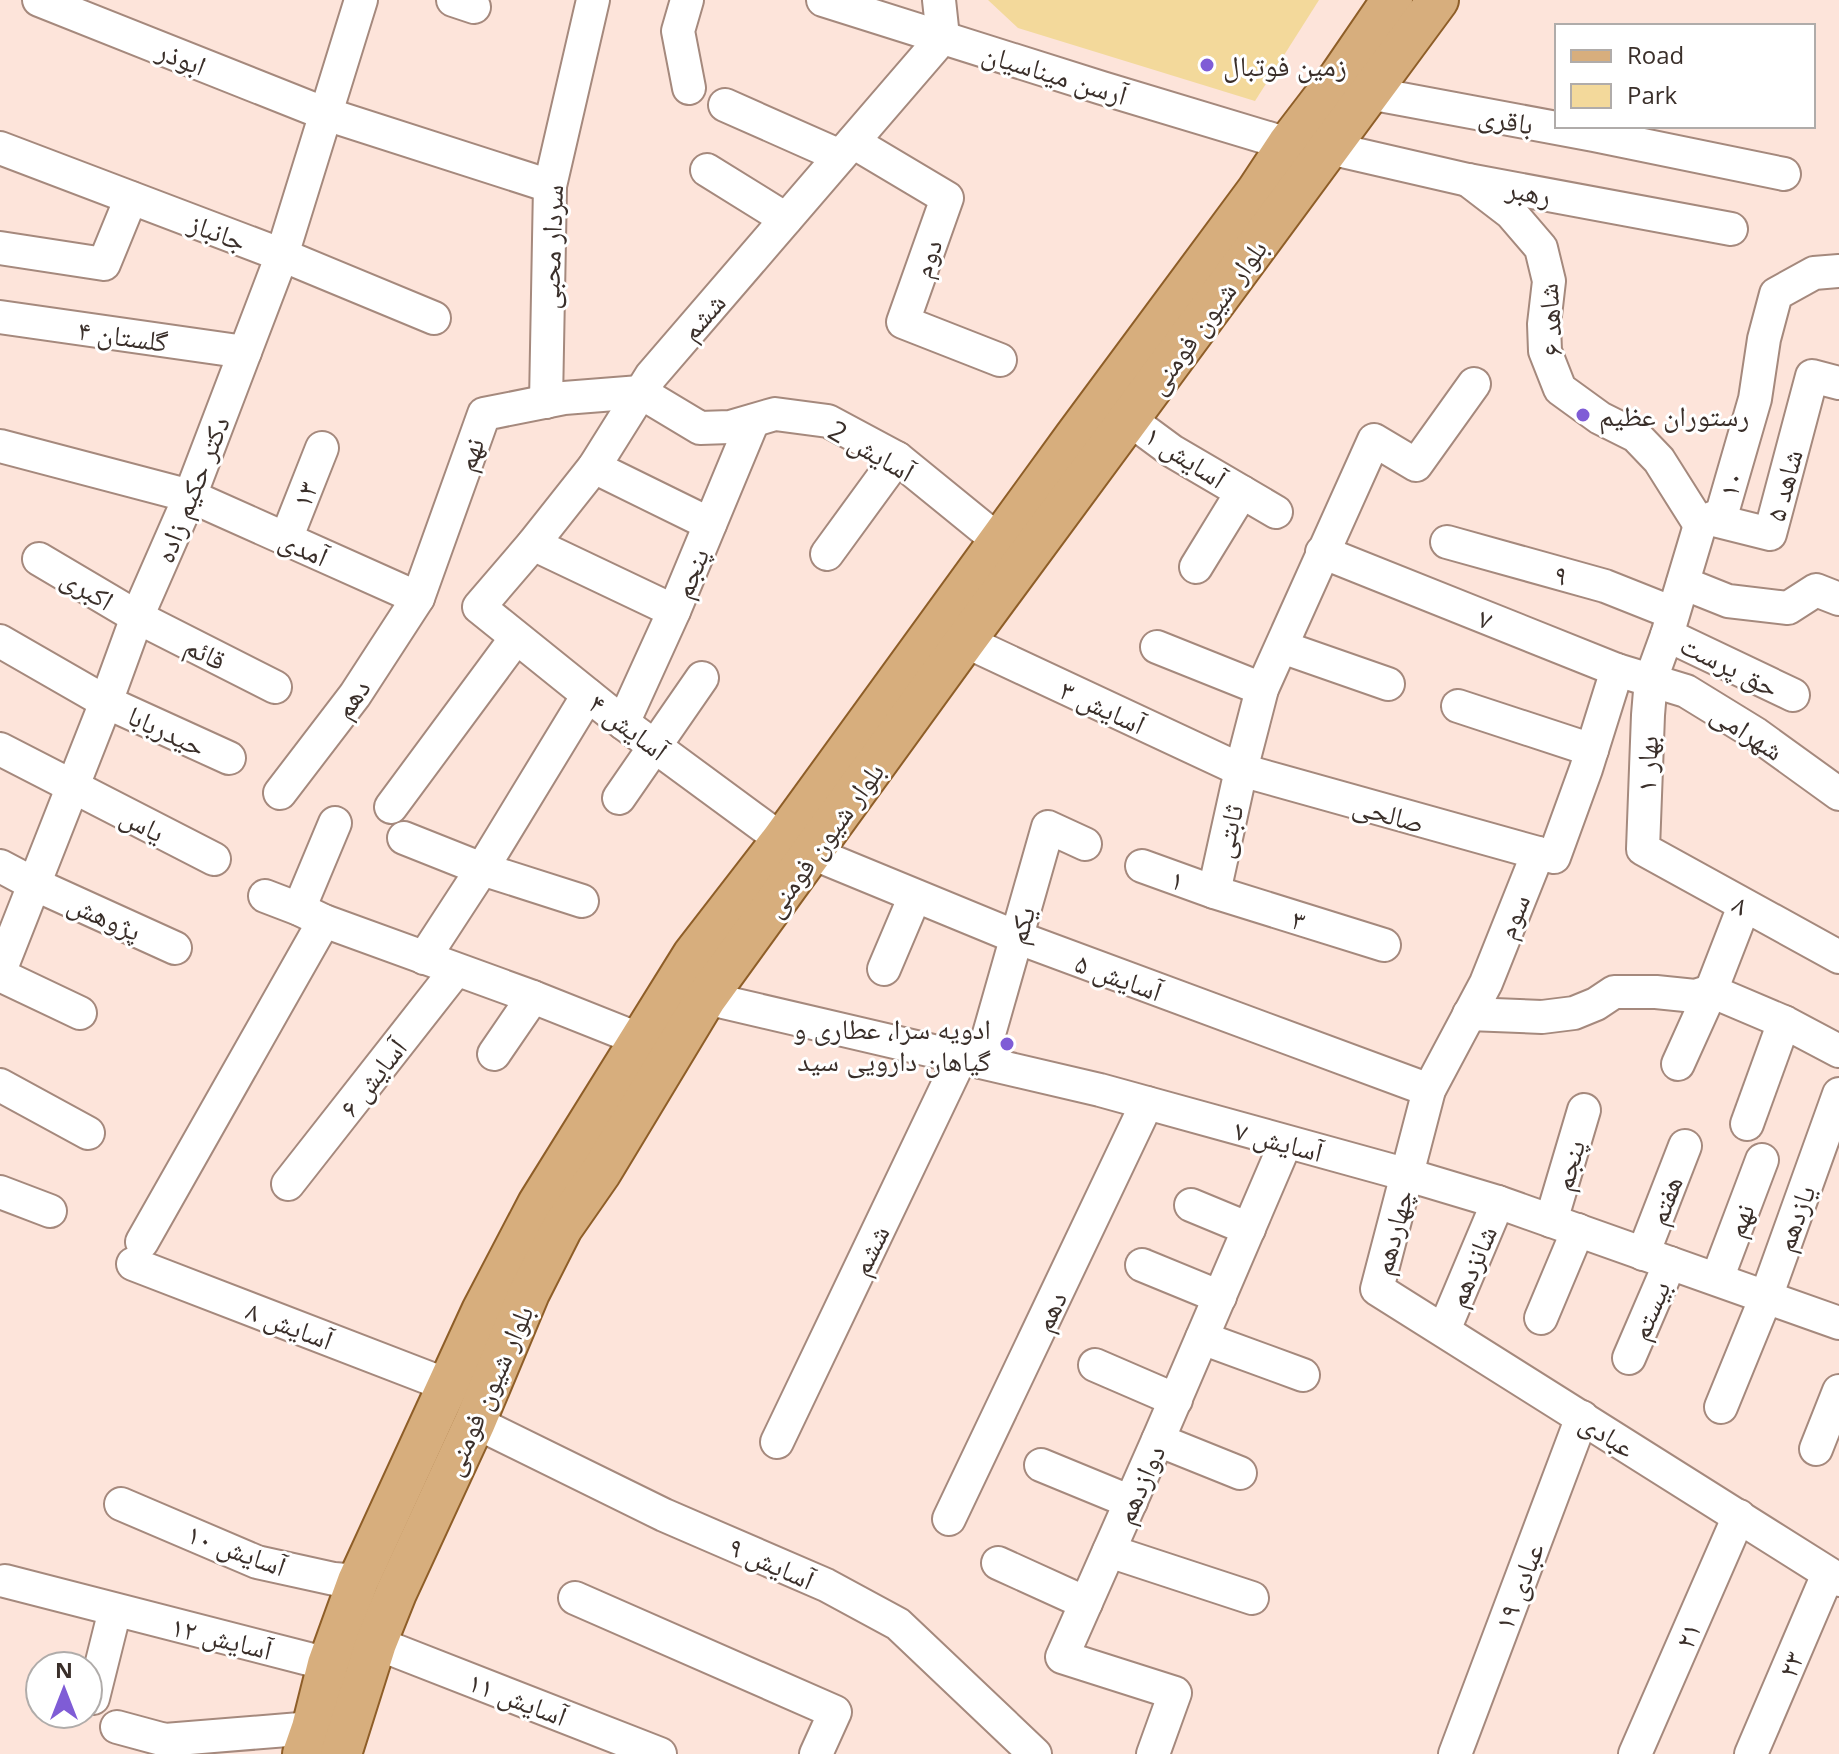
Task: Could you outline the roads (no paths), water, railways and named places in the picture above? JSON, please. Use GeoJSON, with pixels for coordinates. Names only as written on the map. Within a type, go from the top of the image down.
{"type":"FeatureCollection","features":[{"type":"Feature","properties":{"kind":"main road","name":"بلوار شیون فومنی"},"geometry":{"type":"LineString","coordinates":[[307,1741],[328,1664],[358,1581],[504,1265],[538,1204],[586,1162],[706,998],[797,847],[999,541],[1257,191],[1392,0]]}},
{"type":"Feature","properties":{"kind":"main road","name":"بلوار شیون فومنی"},"geometry":{"type":"LineString","coordinates":[[341,1754],[376,1643],[396,1593],[475,1422],[529,1293],[562,1228],[586,1162],[641,1040],[693,955],[797,847],[965,641],[1438,0]]}},
{"type":"Feature","properties":{"kind":"street","name":"ابوذر"},"geometry":{"type":"LineString","coordinates":[[39,0],[326,114],[550,186]]}},
{"type":"Feature","properties":{"kind":"street","name":"دکتر حکیم زاده"},"geometry":{"type":"LineString","coordinates":[[0,973],[137,617],[190,496],[282,255],[361,0]]}},
{"type":"Feature","properties":{"kind":"street","name":"سردار محبی"},"geometry":{"type":"LineString","coordinates":[[546,402],[550,186],[593,0]]}},
{"type":"Feature","properties":{"kind":"street"},"geometry":{"type":"LineString","coordinates":[[687,0],[678,31],[689,88]]}},
{"type":"Feature","properties":{"kind":"street","name":"آرسن میناسیان"},"geometry":{"type":"LineString","coordinates":[[823,0],[1288,144]]}},
{"type":"Feature","properties":{"kind":"street"},"geometry":{"type":"LineString","coordinates":[[939,0],[943,37]]}},
{"type":"Feature","properties":{"kind":"street","name":"ششم"},"geometry":{"type":"LineString","coordinates":[[479,607],[594,467],[651,376],[943,37]]}},
{"type":"Feature","properties":{"kind":"street","name":"باقری"},"geometry":{"type":"LineString","coordinates":[[1369,93],[1555,128]]}},
{"type":"Feature","properties":{"kind":"street"},"geometry":{"type":"LineString","coordinates":[[725,105],[846,149]]}},
{"type":"Feature","properties":{"kind":"street","name":"باقری"},"geometry":{"type":"LineString","coordinates":[[1556,128],[1784,174]]}},
{"type":"Feature","properties":{"kind":"street","name":"جانباز"},"geometry":{"type":"LineString","coordinates":[[0,148],[282,255],[434,318]]}},
{"type":"Feature","properties":{"kind":"street","name":"رهبر"},"geometry":{"type":"LineString","coordinates":[[1329,148],[1468,180],[1731,229]]}},
{"type":"Feature","properties":{"kind":"street","name":"دوم"},"geometry":{"type":"LineString","coordinates":[[846,149],[947,198],[903,322],[1000,360]]}},
{"type":"Feature","properties":{"kind":"street"},"geometry":{"type":"LineString","coordinates":[[707,170],[786,219]]}},
{"type":"Feature","properties":{"kind":"street","name":"شاهد ۶"},"geometry":{"type":"LineString","coordinates":[[1468,180],[1511,213],[1541,248],[1549,281],[1544,324],[1545,351],[1560,389],[1600,418],[1636,436],[1659,460],[1705,522]]}},
{"type":"Feature","properties":{"kind":"street"},"geometry":{"type":"LineString","coordinates":[[0,248],[104,264],[131,198]]}},
{"type":"Feature","properties":{"kind":"street","name":"۱۰"},"geometry":{"type":"LineString","coordinates":[[1651,679],[1705,522],[1722,513],[1755,399],[1764,339],[1776,294],[1814,273],[1839,271]]}},
{"type":"Feature","properties":{"kind":"street","name":"گلستان ۴"},"geometry":{"type":"LineString","coordinates":[[0,317],[245,352]]}},
{"type":"Feature","properties":{"kind":"street","name":"شاهد ۵"},"geometry":{"type":"LineString","coordinates":[[1705,522],[1770,534],[1826,380]]}},
{"type":"Feature","properties":{"kind":"street"},"geometry":{"type":"LineString","coordinates":[[1241,770],[1262,689],[1374,440],[1416,465],[1474,384]]}},
{"type":"Feature","properties":{"kind":"street","name":"آسایش 2"},"geometry":{"type":"LineString","coordinates":[[640,392],[700,428],[730,427],[775,414],[828,421],[897,458],[999,541]]}},
{"type":"Feature","properties":{"kind":"street","name":"نهم"},"geometry":{"type":"LineString","coordinates":[[418,598],[484,414],[564,398],[640,392]]}},
{"type":"Feature","properties":{"kind":"street","name":"آسایش ۱"},"geometry":{"type":"LineString","coordinates":[[1130,420],[1172,451],[1276,512]]}},
{"type":"Feature","properties":{"kind":"street","name":"پنجم"},"geometry":{"type":"LineString","coordinates":[[623,723],[674,611],[753,421]]}},
{"type":"Feature","properties":{"kind":"street","name":"آمدی"},"geometry":{"type":"LineString","coordinates":[[0,446],[190,496],[418,598]]}},
{"type":"Feature","properties":{"kind":"street","name":"۱۳"},"geometry":{"type":"LineString","coordinates":[[286,539],[322,448]]}},
{"type":"Feature","properties":{"kind":"street"},"geometry":{"type":"LineString","coordinates":[[827,554],[897,458]]}},
{"type":"Feature","properties":{"kind":"street"},"geometry":{"type":"LineString","coordinates":[[594,467],[710,524]]}},
{"type":"Feature","properties":{"kind":"street","name":"آسایش ۱"},"geometry":{"type":"LineString","coordinates":[[1196,567],[1242,492]]}},
{"type":"Feature","properties":{"kind":"street","name":"۹"},"geometry":{"type":"LineString","coordinates":[[1447,542],[1605,586],[1674,610]]}},
{"type":"Feature","properties":{"kind":"street"},"geometry":{"type":"LineString","coordinates":[[533,544],[674,611]]}},
{"type":"Feature","properties":{"kind":"street","name":"۷"},"geometry":{"type":"LineString","coordinates":[[1322,552],[1617,670],[1651,679]]}},
{"type":"Feature","properties":{"kind":"street","name":"اکبری"},"geometry":{"type":"LineString","coordinates":[[39,559],[137,617]]}},
{"type":"Feature","properties":{"kind":"street"},"geometry":{"type":"LineString","coordinates":[[1674,610],[1728,601],[1788,608],[1816,590],[1839,599]]}},
{"type":"Feature","properties":{"kind":"street","name":"دهم"},"geometry":{"type":"LineString","coordinates":[[280,793],[355,695],[418,598]]}},
{"type":"Feature","properties":{"kind":"street","name":"آسایش ۴"},"geometry":{"type":"LineString","coordinates":[[479,607],[623,723],[797,847]]}},
{"type":"Feature","properties":{"kind":"street","name":"حق پرست"},"geometry":{"type":"LineString","coordinates":[[1674,610],[1793,695]]}},
{"type":"Feature","properties":{"kind":"street","name":"قائم"},"geometry":{"type":"LineString","coordinates":[[137,617],[275,687]]}},
{"type":"Feature","properties":{"kind":"street"},"geometry":{"type":"LineString","coordinates":[[391,807],[516,638]]}},
{"type":"Feature","properties":{"kind":"street","name":"حیدربابا"},"geometry":{"type":"LineString","coordinates":[[0,641],[106,702],[229,758]]}},
{"type":"Feature","properties":{"kind":"street","name":"آسایش ۳"},"geometry":{"type":"LineString","coordinates":[[965,641],[1241,770]]}},
{"type":"Feature","properties":{"kind":"street"},"geometry":{"type":"LineString","coordinates":[[1157,647],[1262,689]]}},
{"type":"Feature","properties":{"kind":"street"},"geometry":{"type":"LineString","coordinates":[[1282,647],[1388,684]]}},
{"type":"Feature","properties":{"kind":"street"},"geometry":{"type":"LineString","coordinates":[[1538,853],[1554,857],[1617,670]]}},
{"type":"Feature","properties":{"kind":"street"},"geometry":{"type":"LineString","coordinates":[[619,798],[702,678]]}},
{"type":"Feature","properties":{"kind":"street","name":"شهرامی"},"geometry":{"type":"LineString","coordinates":[[1651,679],[1686,691],[1745,727],[1839,794]]}},
{"type":"Feature","properties":{"kind":"street","name":"بهار ۱"},"geometry":{"type":"LineString","coordinates":[[1643,849],[1651,679]]}},
{"type":"Feature","properties":{"kind":"street"},"geometry":{"type":"LineString","coordinates":[[424,958],[588,695]]}},
{"type":"Feature","properties":{"kind":"street"},"geometry":{"type":"LineString","coordinates":[[1458,706],[1592,750]]}},
{"type":"Feature","properties":{"kind":"street","name":"یاس"},"geometry":{"type":"LineString","coordinates":[[0,749],[214,859]]}},
{"type":"Feature","properties":{"kind":"street","name":"صالحی"},"geometry":{"type":"LineString","coordinates":[[1241,770],[1538,853]]}},
{"type":"Feature","properties":{"kind":"street","name":"ثابتی"},"geometry":{"type":"LineString","coordinates":[[1214,892],[1241,770]]}},
{"type":"Feature","properties":{"kind":"street"},"geometry":{"type":"LineString","coordinates":[[312,915],[335,823]]}},
{"type":"Feature","properties":{"kind":"street","name":"یکم"},"geometry":{"type":"LineString","coordinates":[[971,1060],[1016,937],[1048,827],[1085,844]]}},
{"type":"Feature","properties":{"kind":"street"},"geometry":{"type":"LineString","coordinates":[[404,838],[482,869],[582,901]]}},
{"type":"Feature","properties":{"kind":"street","name":"آسایش ۵"},"geometry":{"type":"LineString","coordinates":[[797,847],[1016,937],[1429,1090]]}},
{"type":"Feature","properties":{"kind":"street","name":"۸"},"geometry":{"type":"LineString","coordinates":[[1643,849],[1839,957]]}},
{"type":"Feature","properties":{"kind":"street","name":"سوم"},"geometry":{"type":"LineString","coordinates":[[1408,1175],[1429,1090],[1486,983],[1538,853]]}},
{"type":"Feature","properties":{"kind":"street","name":"پژوهش"},"geometry":{"type":"LineString","coordinates":[[0,866],[175,948]]}},
{"type":"Feature","properties":{"kind":"street","name":"۱"},"geometry":{"type":"LineString","coordinates":[[1142,866],[1214,892]]}},
{"type":"Feature","properties":{"kind":"street","name":"۳"},"geometry":{"type":"LineString","coordinates":[[1214,892],[1384,945]]}},
{"type":"Feature","properties":{"kind":"street"},"geometry":{"type":"LineString","coordinates":[[265,896],[641,1040]]}},
{"type":"Feature","properties":{"kind":"street"},"geometry":{"type":"LineString","coordinates":[[884,969],[915,896]]}},
{"type":"Feature","properties":{"kind":"street"},"geometry":{"type":"LineString","coordinates":[[1678,1064],[1744,906]]}},
{"type":"Feature","properties":{"kind":"street","name":"آسایش ۸"},"geometry":{"type":"LineString","coordinates":[[312,915],[137,1253],[447,1385]]}},
{"type":"Feature","properties":{"kind":"street","name":"آسایش ۶"},"geometry":{"type":"LineString","coordinates":[[288,1184],[456,970]]}},
{"type":"Feature","properties":{"kind":"street"},"geometry":{"type":"LineString","coordinates":[[0,973],[80,1013]]}},
{"type":"Feature","properties":{"kind":"street"},"geometry":{"type":"LineString","coordinates":[[1469,1014],[1542,1017],[1574,1013],[1614,992],[1695,996],[1711,991],[1784,1022],[1839,1051]]}},
{"type":"Feature","properties":{"kind":"street"},"geometry":{"type":"LineString","coordinates":[[494,1054],[533,997]]}},
{"type":"Feature","properties":{"kind":"street","name":"آسایش ۷"},"geometry":{"type":"LineString","coordinates":[[706,998],[1100,1090],[1408,1175],[1498,1202],[1839,1323]]}},
{"type":"Feature","properties":{"kind":"street"},"geometry":{"type":"LineString","coordinates":[[1747,1124],[1784,1022]]}},
{"type":"Feature","properties":{"kind":"street","name":"ششم"},"geometry":{"type":"LineString","coordinates":[[777,1442],[971,1060]]}},
{"type":"Feature","properties":{"kind":"street"},"geometry":{"type":"LineString","coordinates":[[0,1085],[88,1133]]}},
{"type":"Feature","properties":{"kind":"street","name":"یازدهم"},"geometry":{"type":"LineString","coordinates":[[1721,1407],[1766,1297],[1839,1094]]}},
{"type":"Feature","properties":{"kind":"street","name":"دهم"},"geometry":{"type":"LineString","coordinates":[[949,1519],[1147,1103]]}},
{"type":"Feature","properties":{"kind":"street","name":"پنجم"},"geometry":{"type":"LineString","coordinates":[[1541,1318],[1564,1225],[1584,1110]]}},
{"type":"Feature","properties":{"kind":"street","name":"دوازدهم"},"geometry":{"type":"LineString","coordinates":[[1153,1754],[1175,1693],[1062,1657],[1286,1142]]}},
{"type":"Feature","properties":{"kind":"street","name":"هفتم"},"geometry":{"type":"LineString","coordinates":[[1656,1258],[1685,1146]]}},
{"type":"Feature","properties":{"kind":"street","name":"نهم"},"geometry":{"type":"LineString","coordinates":[[1717,1279],[1762,1160]]}},
{"type":"Feature","properties":{"kind":"street","name":"چهاردهم"},"geometry":{"type":"LineString","coordinates":[[1377,1289],[1408,1175]]}},
{"type":"Feature","properties":{"kind":"street"},"geometry":{"type":"LineString","coordinates":[[0,1192],[50,1211]]}},
{"type":"Feature","properties":{"kind":"street","name":"شانزدهم"},"geometry":{"type":"LineString","coordinates":[[1444,1330],[1498,1202]]}},
{"type":"Feature","properties":{"kind":"street"},"geometry":{"type":"LineString","coordinates":[[1191,1205],[1249,1229]]}},
{"type":"Feature","properties":{"kind":"street","name":"بیستم"},"geometry":{"type":"LineString","coordinates":[[1629,1358],[1656,1258]]}},
{"type":"Feature","properties":{"kind":"street"},"geometry":{"type":"LineString","coordinates":[[1142,1265],[1220,1297]]}},
{"type":"Feature","properties":{"kind":"street","name":"عبادی"},"geometry":{"type":"LineString","coordinates":[[1377,1289],[1834,1577]]}},
{"type":"Feature","properties":{"kind":"street"},"geometry":{"type":"LineString","coordinates":[[1202,1338],[1303,1375]]}},
{"type":"Feature","properties":{"kind":"street"},"geometry":{"type":"LineString","coordinates":[[1095,1365],[1176,1400]]}},
{"type":"Feature","properties":{"kind":"street"},"geometry":{"type":"LineString","coordinates":[[1816,1449],[1839,1391]]}},
{"type":"Feature","properties":{"kind":"street","name":"عبادی ۱۹"},"geometry":{"type":"LineString","coordinates":[[1455,1754],[1582,1417]]}},
{"type":"Feature","properties":{"kind":"street","name":"آسایش ۹"},"geometry":{"type":"LineString","coordinates":[[475,1422],[664,1515],[826,1585],[898,1624],[1035,1754]]}},
{"type":"Feature","properties":{"kind":"street"},"geometry":{"type":"LineString","coordinates":[[1158,1440],[1240,1473]]}},
{"type":"Feature","properties":{"kind":"street"},"geometry":{"type":"LineString","coordinates":[[1041,1465],[1131,1502]]}},
{"type":"Feature","properties":{"kind":"street","name":"آسایش ‍۱۰"},"geometry":{"type":"LineString","coordinates":[[121,1504],[257,1562],[334,1579],[358,1581]]}},
{"type":"Feature","properties":{"kind":"street","name":"۲۱"},"geometry":{"type":"LineString","coordinates":[[1635,1754],[1739,1516]]}},
{"type":"Feature","properties":{"kind":"street"},"geometry":{"type":"LineString","coordinates":[[1109,1551],[1252,1598]]}},
{"type":"Feature","properties":{"kind":"street"},"geometry":{"type":"LineString","coordinates":[[998,1563],[1086,1603]]}},
{"type":"Feature","properties":{"kind":"street","name":"۲۳"},"geometry":{"type":"LineString","coordinates":[[1751,1754],[1834,1577]]}},
{"type":"Feature","properties":{"kind":"street","name":"آسایش ۱۲"},"geometry":{"type":"LineString","coordinates":[[5,1581],[328,1664]]}},
{"type":"Feature","properties":{"kind":"street"},"geometry":{"type":"LineString","coordinates":[[575,1598],[835,1712],[816,1754]]}},
{"type":"Feature","properties":{"kind":"street"},"geometry":{"type":"LineString","coordinates":[[104,1654],[115,1610]]}},
{"type":"Feature","properties":{"kind":"street","name":"آسایش ۱۱"},"geometry":{"type":"LineString","coordinates":[[376,1643],[660,1754]]}},
{"type":"Feature","properties":{"kind":"street"},"geometry":{"type":"LineString","coordinates":[[117,1727],[165,1740],[307,1741]]}},
{"type":"Feature","properties":{"kind":"place","name":"زمین فوتبال"},"geometry":{"type":"Point","coordinates":[1207,65]}},
{"type":"Feature","properties":{"kind":"place","name":"رستوران عظیم"},"geometry":{"type":"Point","coordinates":[1583,415]}},
{"type":"Feature","properties":{"kind":"place","name":"ادویه سرا، عطاری و گیاهان دارویی سید"},"geometry":{"type":"Point","coordinates":[1007,1044]}}]}
